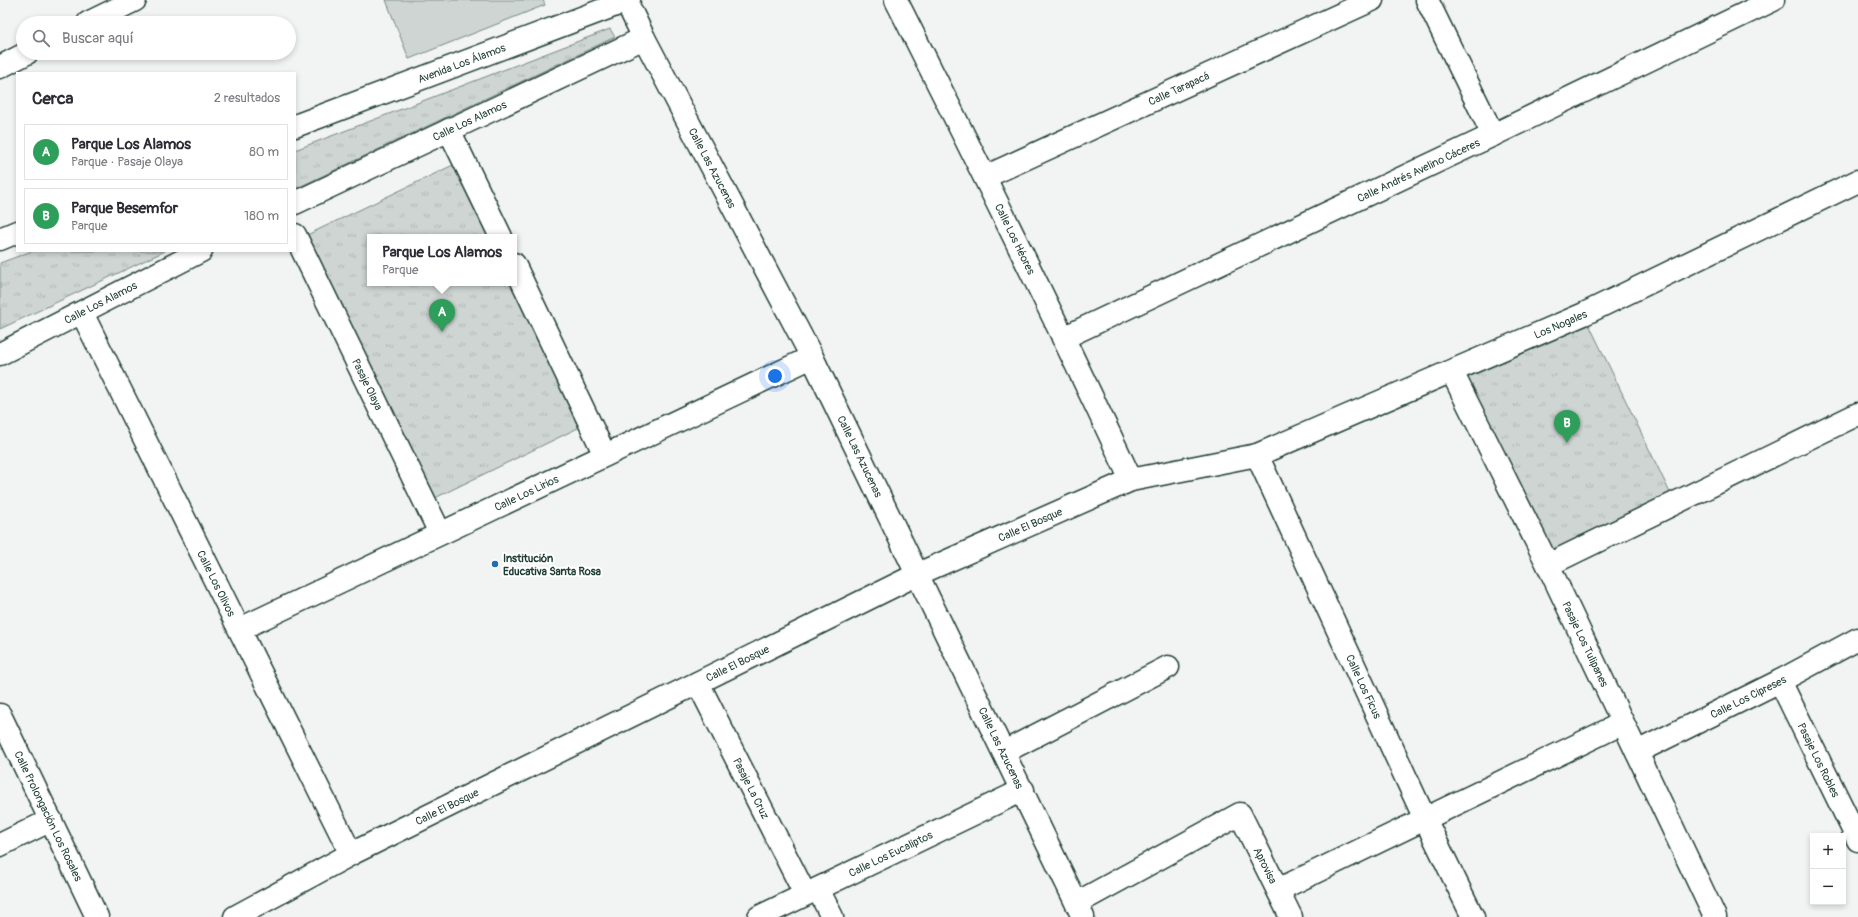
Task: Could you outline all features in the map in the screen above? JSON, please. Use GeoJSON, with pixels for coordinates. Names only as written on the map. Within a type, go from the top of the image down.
{"type":"FeatureCollection","features":[{"type":"Feature","properties":{"kind":"main road"},"geometry":{"type":"LineString","coordinates":[[102,16],[135,0]]}},
{"type":"Feature","properties":{"kind":"main road","name":"Calle Las Azucenas"},"geometry":{"type":"LineString","coordinates":[[628,0],[644,38],[812,358],[1080,910]]}},
{"type":"Feature","properties":{"kind":"main road","name":"Avenida Los Álamos"},"geometry":{"type":"LineString","coordinates":[[296,126],[628,0]]}},
{"type":"Feature","properties":{"kind":"main road","name":"Calle Los Héores"},"geometry":{"type":"LineString","coordinates":[[896,0],[985,177],[1131,480]]}},
{"type":"Feature","properties":{"kind":"main road","name":"Calle Tarapacá"},"geometry":{"type":"LineString","coordinates":[[985,177],[1372,0]]}},
{"type":"Feature","properties":{"kind":"main road"},"geometry":{"type":"LineString","coordinates":[[1427,0],[1492,135]]}},
{"type":"Feature","properties":{"kind":"main road","name":"Calle Andrés Avelino Cáceres"},"geometry":{"type":"LineString","coordinates":[[1062,338],[1492,135],[1773,0]]}},
{"type":"Feature","properties":{"kind":"main road","name":"Calle Los Alamos"},"geometry":{"type":"LineString","coordinates":[[296,203],[644,38]]}},
{"type":"Feature","properties":{"kind":"main road"},"geometry":{"type":"LineString","coordinates":[[0,66],[16,58]]}},
{"type":"Feature","properties":{"kind":"main road"},"geometry":{"type":"LineString","coordinates":[[449,130],[500,234]]}},
{"type":"Feature","properties":{"kind":"main road","name":"Los Nogales"},"geometry":{"type":"LineString","coordinates":[[1257,456],[1584,314],[1858,181]]}},
{"type":"Feature","properties":{"kind":"main road"},"geometry":{"type":"LineString","coordinates":[[0,239],[16,232]]}},
{"type":"Feature","properties":{"kind":"main road","name":"Pasaje Olaya"},"geometry":{"type":"LineString","coordinates":[[296,237],[440,533]]}},
{"type":"Feature","properties":{"kind":"main road","name":"Calle Los Alamos"},"geometry":{"type":"LineString","coordinates":[[0,354],[199,252]]}},
{"type":"Feature","properties":{"kind":"main road"},"geometry":{"type":"LineString","coordinates":[[517,270],[605,455]]}},
{"type":"Feature","properties":{"kind":"main road","name":"Calle Los Olivos"},"geometry":{"type":"LineString","coordinates":[[82,313],[351,854]]}},
{"type":"Feature","properties":{"kind":"main road","name":"Calle Los Lirios"},"geometry":{"type":"LineString","coordinates":[[240,629],[812,358]]}},
{"type":"Feature","properties":{"kind":"main road","name":"Pasaje Los Tulipanes"},"geometry":{"type":"LineString","coordinates":[[1452,372],[1548,565],[1715,917]]}},
{"type":"Feature","properties":{"kind":"main road"},"geometry":{"type":"LineString","coordinates":[[1548,565],[1858,414]]}},
{"type":"Feature","properties":{"kind":"main road","name":"Calle El Bosque"},"geometry":{"type":"LineString","coordinates":[[235,917],[351,854],[918,574],[1131,480],[1257,456]]}},
{"type":"Feature","properties":{"kind":"main road","name":"Calle Los Ficus"},"geometry":{"type":"LineString","coordinates":[[1257,456],[1425,819],[1473,917]]}},
{"type":"Feature","properties":{"kind":"main road","name":"Calle Los Cipreses"},"geometry":{"type":"LineString","coordinates":[[1637,752],[1780,681],[1858,639]]}},
{"type":"Feature","properties":{"kind":"main road"},"geometry":{"type":"LineString","coordinates":[[1004,752],[1168,668]]}},
{"type":"Feature","properties":{"kind":"main road","name":"Pasaje Los Robles"},"geometry":{"type":"LineString","coordinates":[[1780,681],[1856,832]]}},
{"type":"Feature","properties":{"kind":"main road","name":"Pasaje La Cruz"},"geometry":{"type":"LineString","coordinates":[[698,683],[812,892],[832,917]]}},
{"type":"Feature","properties":{"kind":"main road","name":"Calle Prolongación Los Rosales"},"geometry":{"type":"LineString","coordinates":[[0,715],[97,917]]}},
{"type":"Feature","properties":{"kind":"main road"},"geometry":{"type":"LineString","coordinates":[[1278,890],[1623,723]]}},
{"type":"Feature","properties":{"kind":"main road","name":"Calle Los Eucaliptos"},"geometry":{"type":"LineString","coordinates":[[759,917],[1023,790]]}},
{"type":"Feature","properties":{"kind":"main road","name":"Aprovisa"},"geometry":{"type":"LineString","coordinates":[[1080,910],[1240,814],[1291,917]]}},
{"type":"Feature","properties":{"kind":"main road"},"geometry":{"type":"LineString","coordinates":[[0,845],[51,820]]}},
{"type":"Feature","properties":{"kind":"green space"},"geometry":{"type":"Polygon","coordinates":[[[386,0],[543,0],[545,5],[409,59],[386,0]]]}},
{"type":"Feature","properties":{"kind":"green space"},"geometry":{"type":"Polygon","coordinates":[[[610,29],[615,37],[296,189],[296,150],[610,29]]]}},
{"type":"Feature","properties":{"kind":"green space"},"geometry":{"type":"Polygon","coordinates":[[[453,165],[487,234],[367,234],[367,286],[511,286],[580,427],[431,500],[305,236],[453,165]]]}},
{"type":"Feature","properties":{"kind":"green space"},"geometry":{"type":"Polygon","coordinates":[[[29,252],[163,252],[0,329],[0,263],[29,252]]]}},
{"type":"Feature","properties":{"kind":"green space"},"geometry":{"type":"Polygon","coordinates":[[[1584,314],[1675,503],[1548,565],[1452,372],[1584,314]]]}},
{"type":"Feature","properties":{"kind":"place","name":"Parque Los Alamos"},"geometry":{"type":"Point","coordinates":[442,332]}},
{"type":"Feature","properties":{"kind":"place","name":"Parque Besemfor"},"geometry":{"type":"Point","coordinates":[1567,443]}},
{"type":"Feature","properties":{"kind":"place","name":"Institución Educativa Santa Rosa"},"geometry":{"type":"Point","coordinates":[495,564]}}]}
